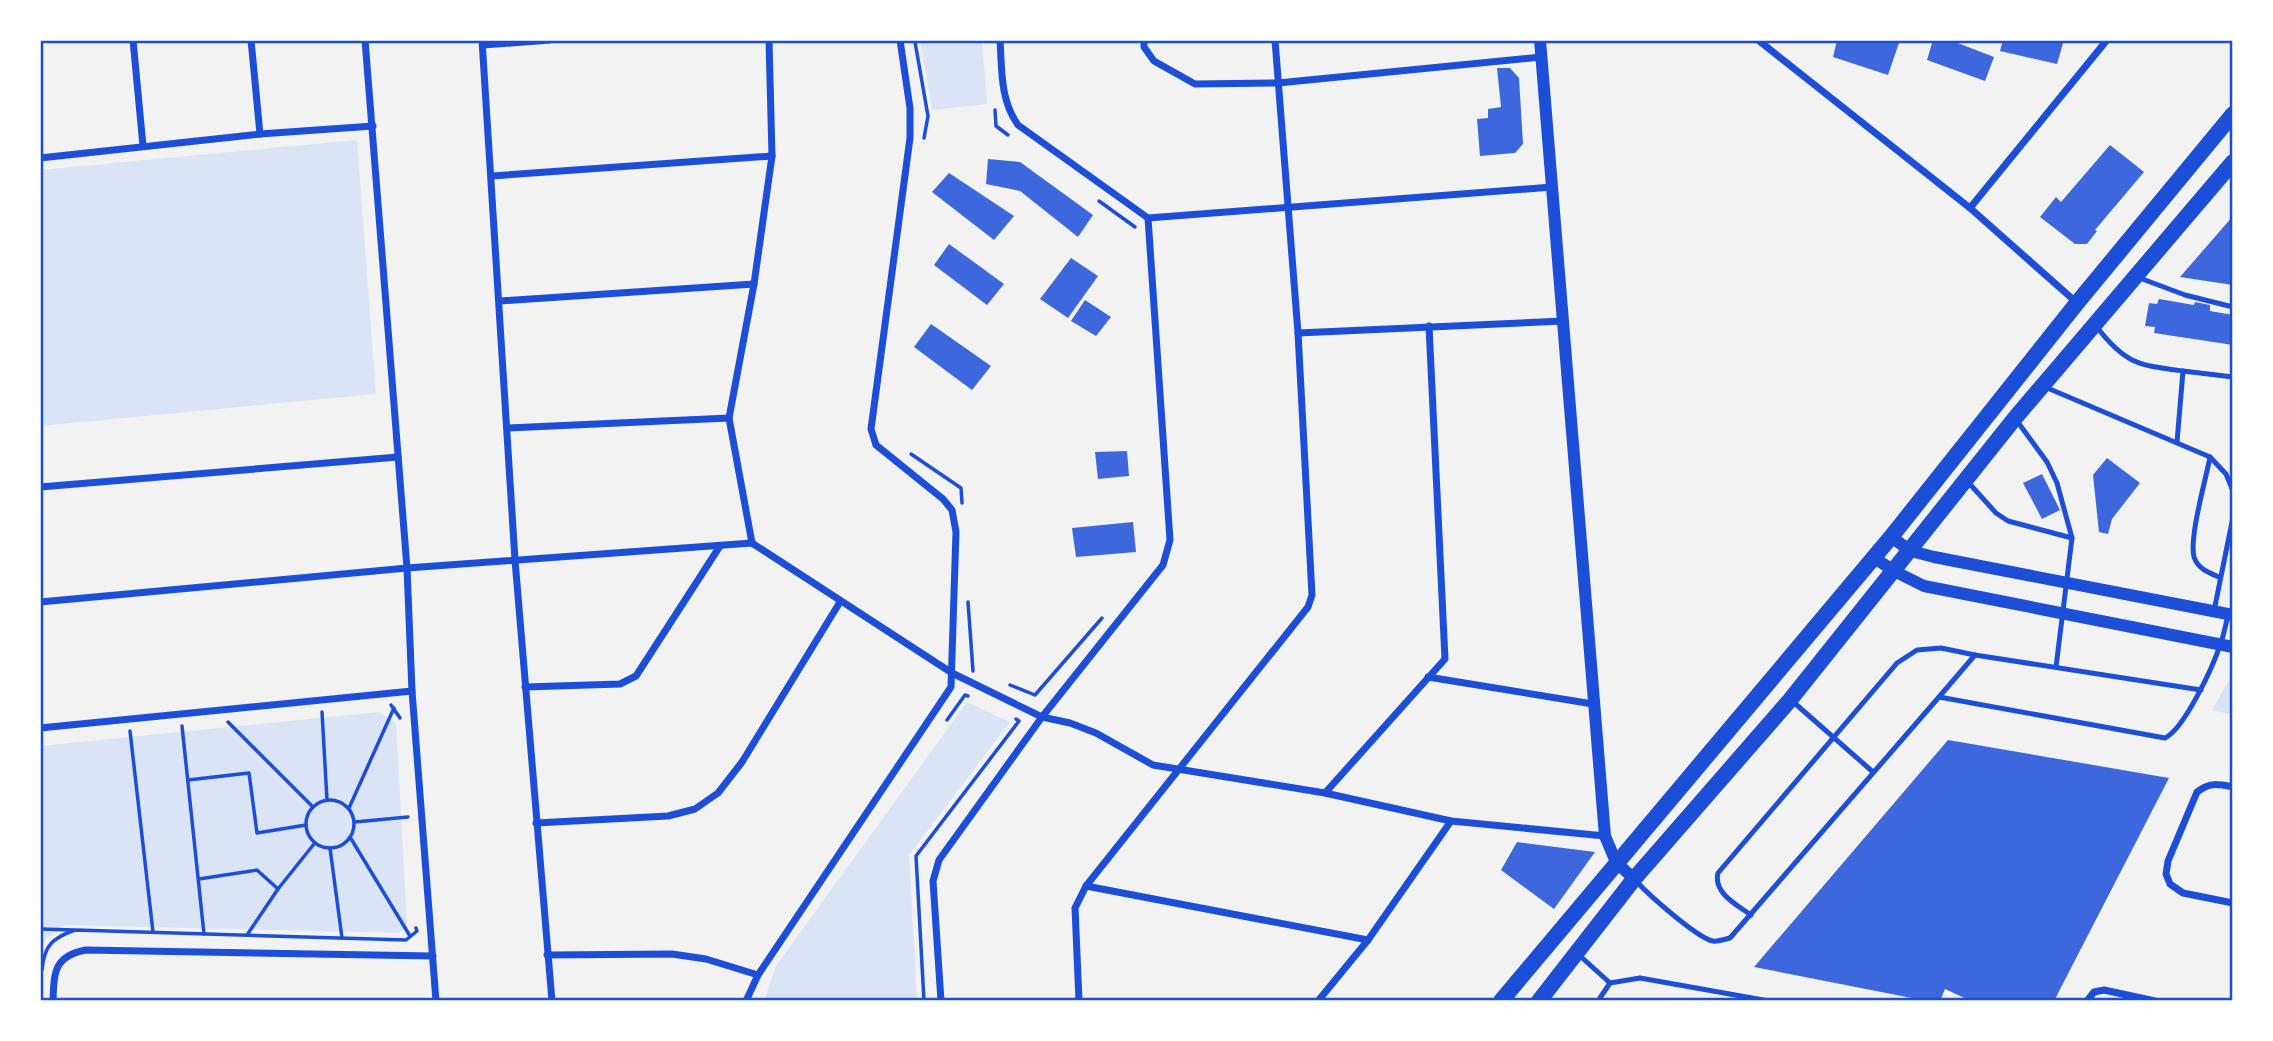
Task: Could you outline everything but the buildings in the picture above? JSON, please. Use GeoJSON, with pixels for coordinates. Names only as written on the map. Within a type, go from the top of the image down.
{"type":"FeatureCollection","features":[{"type":"Feature","properties":{"kind":"main road"},"geometry":{"type":"LineString","coordinates":[[1501,1001],[1891,537],[2077,303],[2233,114]]}},
{"type":"Feature","properties":{"kind":"main road"},"geometry":{"type":"LineString","coordinates":[[1539,1001],[1634,880],[1790,700],[2015,418],[2233,162]]}},
{"type":"Feature","properties":{"kind":"street"},"geometry":{"type":"LineString","coordinates":[[133,40],[143,146]]}},
{"type":"Feature","properties":{"kind":"street"},"geometry":{"type":"LineString","coordinates":[[251,40],[260,134]]}},
{"type":"Feature","properties":{"kind":"street"},"geometry":{"type":"LineString","coordinates":[[366,40],[407,568],[412,691],[436,1001]]}},
{"type":"Feature","properties":{"kind":"street"},"geometry":{"type":"LineString","coordinates":[[550,40],[483,43],[515,560],[551,1001]]}},
{"type":"Feature","properties":{"kind":"street"},"geometry":{"type":"LineString","coordinates":[[752,543],[729,418],[754,284],[772,156],[769,40]]}},
{"type":"Feature","properties":{"kind":"street"},"geometry":{"type":"LineString","coordinates":[[746,1001],[758,975],[951,687],[956,532],[952,510],[943,499],[876,445],[872,429],[910,138],[910,108],[900,40]]}},
{"type":"Feature","properties":{"kind":"street"},"geometry":{"type":"LineString","coordinates":[[1000,40],[1003,96],[1009,113],[1018,125],[1148,218],[1552,187]]}},
{"type":"Feature","properties":{"kind":"street"},"geometry":{"type":"LineString","coordinates":[[1144,40],[1144,47],[1154,61],[1195,84],[1278,83],[1541,57]]}},
{"type":"Feature","properties":{"kind":"street"},"geometry":{"type":"LineString","coordinates":[[1080,1001],[1075,908],[1086,886],[1308,607],[1312,596],[1298,333],[1275,40]]}},
{"type":"Feature","properties":{"kind":"street"},"geometry":{"type":"LineString","coordinates":[[1540,40],[1605,836],[1616,862],[1634,880]]}},
{"type":"Feature","properties":{"kind":"street"},"geometry":{"type":"LineString","coordinates":[[1758,40],[1970,208],[2077,303]]}},
{"type":"Feature","properties":{"kind":"street"},"geometry":{"type":"LineString","coordinates":[[1970,208],[2107,40]]}},
{"type":"Feature","properties":{"kind":"street"},"geometry":{"type":"LineString","coordinates":[[40,158],[260,134],[373,126]]}},
{"type":"Feature","properties":{"kind":"street"},"geometry":{"type":"LineString","coordinates":[[492,176],[772,156]]}},
{"type":"Feature","properties":{"kind":"street"},"geometry":{"type":"LineString","coordinates":[[941,1001],[933,881],[939,860],[1042,717],[1163,565],[1168,555],[1170,540],[1148,218]]}},
{"type":"Feature","properties":{"kind":"street"},"geometry":{"type":"LineString","coordinates":[[500,301],[754,284]]}},
{"type":"Feature","properties":{"kind":"street"},"geometry":{"type":"LineString","coordinates":[[1298,333],[1564,321]]}},
{"type":"Feature","properties":{"kind":"street"},"geometry":{"type":"LineString","coordinates":[[1325,793],[1445,659],[1429,326]]}},
{"type":"Feature","properties":{"kind":"street"},"geometry":{"type":"LineString","coordinates":[[507,428],[729,418]]}},
{"type":"Feature","properties":{"kind":"street"},"geometry":{"type":"LineString","coordinates":[[40,488],[398,457]]}},
{"type":"Feature","properties":{"kind":"street"},"geometry":{"type":"LineString","coordinates":[[1891,537],[1911,551],[1980,568],[2231,614]]}},
{"type":"Feature","properties":{"kind":"street"},"geometry":{"type":"LineString","coordinates":[[40,602],[407,568],[752,543],[952,673],[1042,717],[1070,723],[1096,733],[1153,765],[1325,793],[1451,821],[1605,836]]}},
{"type":"Feature","properties":{"kind":"street"},"geometry":{"type":"LineString","coordinates":[[525,687],[620,684],[636,676],[720,546]]}},
{"type":"Feature","properties":{"kind":"street"},"geometry":{"type":"LineString","coordinates":[[1873,557],[1894,572],[1924,586],[2227,646]]}},
{"type":"Feature","properties":{"kind":"street"},"geometry":{"type":"LineString","coordinates":[[536,823],[668,816],[695,809],[718,793],[742,762],[839,602]]}},
{"type":"Feature","properties":{"kind":"street"},"geometry":{"type":"LineString","coordinates":[[1428,677],[1593,704]]}},
{"type":"Feature","properties":{"kind":"street"},"geometry":{"type":"LineString","coordinates":[[40,728],[412,691]]}},
{"type":"Feature","properties":{"kind":"street"},"geometry":{"type":"LineString","coordinates":[[2233,787],[2211,783],[2197,792],[2168,861],[2166,874],[2170,884],[2183,893],[2233,903]]}},
{"type":"Feature","properties":{"kind":"street"},"geometry":{"type":"LineString","coordinates":[[1318,1001],[1368,940],[1451,821]]}},
{"type":"Feature","properties":{"kind":"street"},"geometry":{"type":"LineString","coordinates":[[1086,886],[1368,940]]}},
{"type":"Feature","properties":{"kind":"street"},"geometry":{"type":"LineString","coordinates":[[53,1001],[54,975],[61,961],[72,952],[86,950],[433,956]]}},
{"type":"Feature","properties":{"kind":"street"},"geometry":{"type":"LineString","coordinates":[[547,955],[672,954],[706,959],[758,975]]}},
{"type":"Feature","properties":{"kind":"street"},"geometry":{"type":"LineString","coordinates":[[2087,1001],[2094,992],[2104,990],[2155,1001]]}},
{"type":"Feature","properties":{"kind":"lane"},"geometry":{"type":"LineString","coordinates":[[2137,276],[2170,291],[2233,307]]}},
{"type":"Feature","properties":{"kind":"lane"},"geometry":{"type":"LineString","coordinates":[[2094,324],[2112,346],[2130,360],[2147,366],[2233,376]]}},
{"type":"Feature","properties":{"kind":"lane"},"geometry":{"type":"LineString","coordinates":[[2177,442],[2183,371]]}},
{"type":"Feature","properties":{"kind":"lane"},"geometry":{"type":"LineString","coordinates":[[2043,386],[2210,457],[2226,474],[2233,491]]}},
{"type":"Feature","properties":{"kind":"lane"},"geometry":{"type":"LineString","coordinates":[[2015,418],[2047,462],[2057,483],[2073,538],[2056,667]]}},
{"type":"Feature","properties":{"kind":"lane"},"geometry":{"type":"LineString","coordinates":[[2210,457],[2193,540],[2194,557],[2202,570],[2219,577]]}},
{"type":"Feature","properties":{"kind":"lane"},"geometry":{"type":"LineString","coordinates":[[1967,480],[1996,513],[2008,521],[2073,538]]}},
{"type":"Feature","properties":{"kind":"lane"},"geometry":{"type":"LineString","coordinates":[[2214,611],[2233,517]]}},
{"type":"Feature","properties":{"kind":"lane"},"geometry":{"type":"LineString","coordinates":[[1939,697],[2165,738],[2174,733],[2227,646],[2231,614]]}},
{"type":"Feature","properties":{"kind":"lane"},"geometry":{"type":"LineString","coordinates":[[1751,915],[1721,892],[1718,873],[1897,663],[1917,650],[1941,648],[2201,690]]}},
{"type":"Feature","properties":{"kind":"lane"},"geometry":{"type":"LineString","coordinates":[[1634,880],[1653,900],[1703,937],[1714,942],[1730,938],[1975,655]]}},
{"type":"Feature","properties":{"kind":"lane"},"geometry":{"type":"LineString","coordinates":[[1790,700],[1873,772]]}},
{"type":"Feature","properties":{"kind":"lane"},"geometry":{"type":"LineString","coordinates":[[1577,953],[1610,983]]}},
{"type":"Feature","properties":{"kind":"lane"},"geometry":{"type":"LineString","coordinates":[[1598,1001],[1610,983],[1640,978],[1769,1001]]}},
{"type":"Feature","properties":{"kind":"path"},"geometry":{"type":"LineString","coordinates":[[915,40],[928,116],[923,144]]}},
{"type":"Feature","properties":{"kind":"path"},"geometry":{"type":"LineString","coordinates":[[994,102],[996,126],[1018,142]]}},
{"type":"Feature","properties":{"kind":"path"},"geometry":{"type":"LineString","coordinates":[[1093,197],[1136,228]]}},
{"type":"Feature","properties":{"kind":"path"},"geometry":{"type":"LineString","coordinates":[[910,454],[961,488],[963,514]]}},
{"type":"Feature","properties":{"kind":"path"},"geometry":{"type":"LineString","coordinates":[[968,592],[972,670],[985,675]]}},
{"type":"Feature","properties":{"kind":"path"},"geometry":{"type":"LineString","coordinates":[[1010,685],[1035,695],[1106,614]]}},
{"type":"Feature","properties":{"kind":"path"},"geometry":{"type":"LineString","coordinates":[[941,728],[965,695],[976,700]]}},
{"type":"Feature","properties":{"kind":"path"},"geometry":{"type":"LineString","coordinates":[[349,808],[392,707],[400,716],[401,729]]}},
{"type":"Feature","properties":{"kind":"path"},"geometry":{"type":"LineString","coordinates":[[322,712],[327,800]]}},
{"type":"Feature","properties":{"kind":"path"},"geometry":{"type":"LineString","coordinates":[[924,1001],[916,856],[1019,721],[1008,716]]}},
{"type":"Feature","properties":{"kind":"path"},"geometry":{"type":"LineString","coordinates":[[216,723],[241,720]]}},
{"type":"Feature","properties":{"kind":"path"},"geometry":{"type":"LineString","coordinates":[[228,721],[313,807]]}},
{"type":"Feature","properties":{"kind":"path"},"geometry":{"type":"LineString","coordinates":[[193,725],[182,726],[204,934]]}},
{"type":"Feature","properties":{"kind":"path"},"geometry":{"type":"LineString","coordinates":[[130,731],[153,932]]}},
{"type":"Feature","properties":{"kind":"path"},"geometry":{"type":"LineString","coordinates":[[188,780],[249,773],[257,833],[306,825]]}},
{"type":"Feature","properties":{"kind":"path"},"geometry":{"type":"LineString","coordinates":[[327,800],[335,800],[349,808],[355,822],[345,843],[330,848],[315,843],[309,837],[306,825],[308,813],[313,807],[327,800]]}},
{"type":"Feature","properties":{"kind":"path"},"geometry":{"type":"LineString","coordinates":[[355,822],[408,817],[409,830]]}},
{"type":"Feature","properties":{"kind":"path"},"geometry":{"type":"LineString","coordinates":[[350,837],[410,936]]}},
{"type":"Feature","properties":{"kind":"path"},"geometry":{"type":"LineString","coordinates":[[247,935],[278,889],[315,843]]}},
{"type":"Feature","properties":{"kind":"path"},"geometry":{"type":"LineString","coordinates":[[330,848],[342,938]]}},
{"type":"Feature","properties":{"kind":"path"},"geometry":{"type":"LineString","coordinates":[[198,878],[257,870],[278,889]]}},
{"type":"Feature","properties":{"kind":"path"},"geometry":{"type":"LineString","coordinates":[[40,929],[406,940],[417,931],[416,918]]}},
{"type":"Feature","properties":{"kind":"path"},"geometry":{"type":"LineString","coordinates":[[42,976],[43,953],[52,942],[75,930]]}},
{"type":"Feature","properties":{"kind":"shaded area"},"geometry":{"type":"Polygon","coordinates":[[[920,40],[982,40],[987,104],[932,110],[920,40]]]}},
{"type":"Feature","properties":{"kind":"shaded area"},"geometry":{"type":"Polygon","coordinates":[[[357,140],[376,394],[40,426],[40,170],[357,140]]]}},
{"type":"Feature","properties":{"kind":"shaded area"},"geometry":{"type":"Polygon","coordinates":[[[2233,673],[2233,715],[2212,710],[2233,673]]]}},
{"type":"Feature","properties":{"kind":"shaded area"},"geometry":{"type":"Polygon","coordinates":[[[967,702],[1010,722],[909,855],[917,1001],[764,1001],[776,966],[967,702]]]}},
{"type":"Feature","properties":{"kind":"shaded area"},"geometry":{"type":"Polygon","coordinates":[[[379,712],[396,723],[407,925],[399,933],[64,925],[40,945],[40,746],[379,712]]]}}]}
